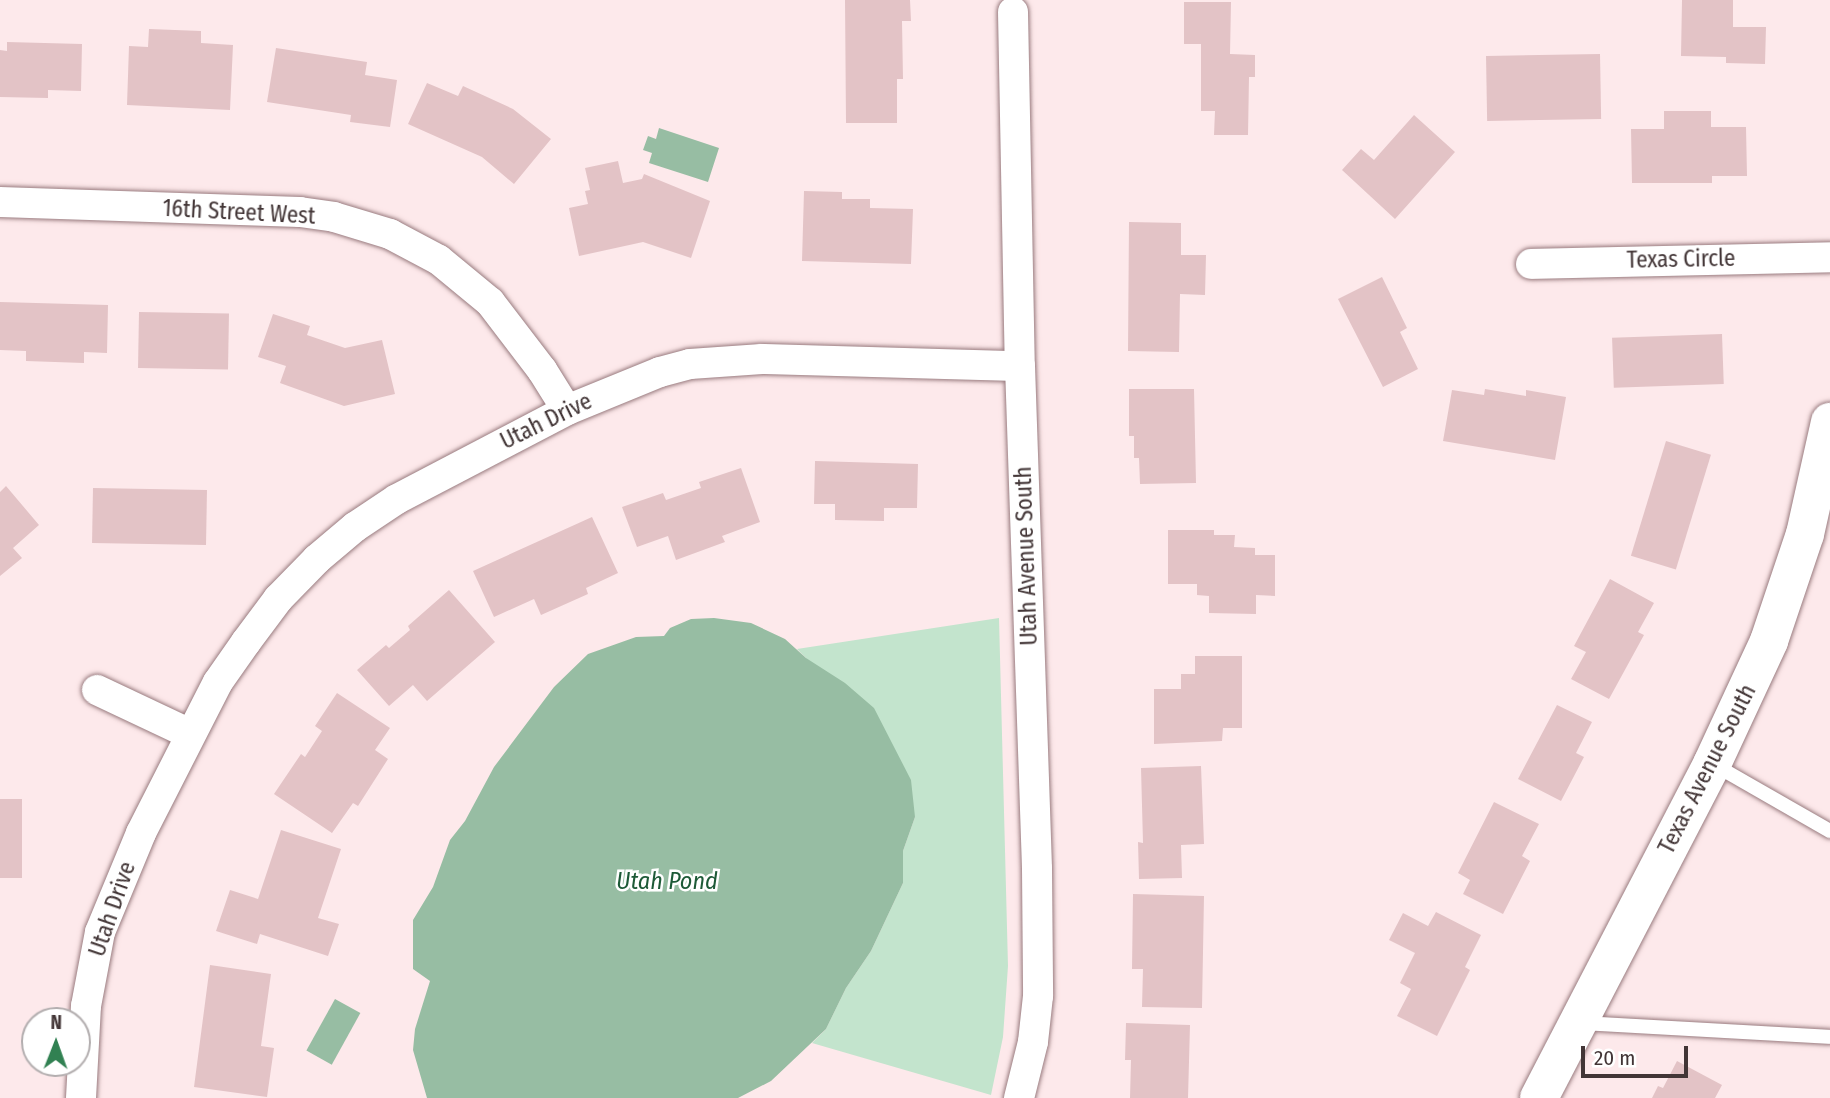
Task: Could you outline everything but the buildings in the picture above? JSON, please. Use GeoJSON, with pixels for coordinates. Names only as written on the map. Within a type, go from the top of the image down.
{"type":"FeatureCollection","features":[{"type":"Feature","properties":{"kind":"street","name":"Utah Avenue South"},"geometry":{"type":"LineString","coordinates":[[1013,12],[1020,366],[1037,869],[1038,996],[1033,1042],[1019,1098]]}},
{"type":"Feature","properties":{"kind":"street","name":"16th Street West"},"geometry":{"type":"LineString","coordinates":[[0,202],[300,212],[334,217],[390,234],[439,260],[490,302],[567,410]]}},
{"type":"Feature","properties":{"kind":"street","name":"Texas Circle"},"geometry":{"type":"LineString","coordinates":[[1531,264],[1830,257]]}},
{"type":"Feature","properties":{"kind":"street","name":"Utah Drive"},"geometry":{"type":"LineString","coordinates":[[81,1098],[86,1006],[100,932],[135,845],[218,682],[278,600],[317,559],[355,527],[397,499],[567,410],[660,372],[728,360],[802,359],[1020,366]]}},
{"type":"Feature","properties":{"kind":"street","name":"Texas Avenue South"},"geometry":{"type":"LineString","coordinates":[[1539,1098],[1712,764],[1769,641],[1811,534],[1830,422]]}},
{"type":"Feature","properties":{"kind":"street"},"geometry":{"type":"LineString","coordinates":[[97,690],[190,734]]}},
{"type":"Feature","properties":{"kind":"lane"},"geometry":{"type":"LineString","coordinates":[[1712,764],[1830,831]]}},
{"type":"Feature","properties":{"kind":"lane"},"geometry":{"type":"LineString","coordinates":[[1577,1023],[1830,1037]]}},
{"type":"Feature","properties":{"kind":"shaded area"},"geometry":{"type":"Polygon","coordinates":[[[999,618],[1008,966],[1003,1037],[991,1095],[812,1043],[826,1029],[846,988],[871,951],[903,883],[903,851],[915,817],[806,658],[797,649],[999,618]]]}},
{"type":"Feature","properties":{"kind":"water"},"geometry":{"type":"Polygon","coordinates":[[[659,128],[719,148],[708,182],[649,163],[652,153],[643,150],[648,136],[656,139],[659,128]]]}},
{"type":"Feature","properties":{"kind":"water","name":"Utah Pond"},"geometry":{"type":"Polygon","coordinates":[[[714,618],[751,623],[785,639],[806,658],[845,683],[874,708],[911,780],[915,817],[903,851],[903,883],[871,951],[846,988],[826,1029],[771,1081],[738,1098],[427,1098],[413,1050],[415,1029],[430,981],[413,969],[413,920],[433,887],[450,840],[465,821],[494,767],[554,687],[588,654],[636,637],[664,636],[670,628],[691,619],[714,618]]]}},
{"type":"Feature","properties":{"kind":"water"},"geometry":{"type":"Polygon","coordinates":[[[335,999],[360,1013],[332,1065],[306,1051],[335,999]]]}}]}
